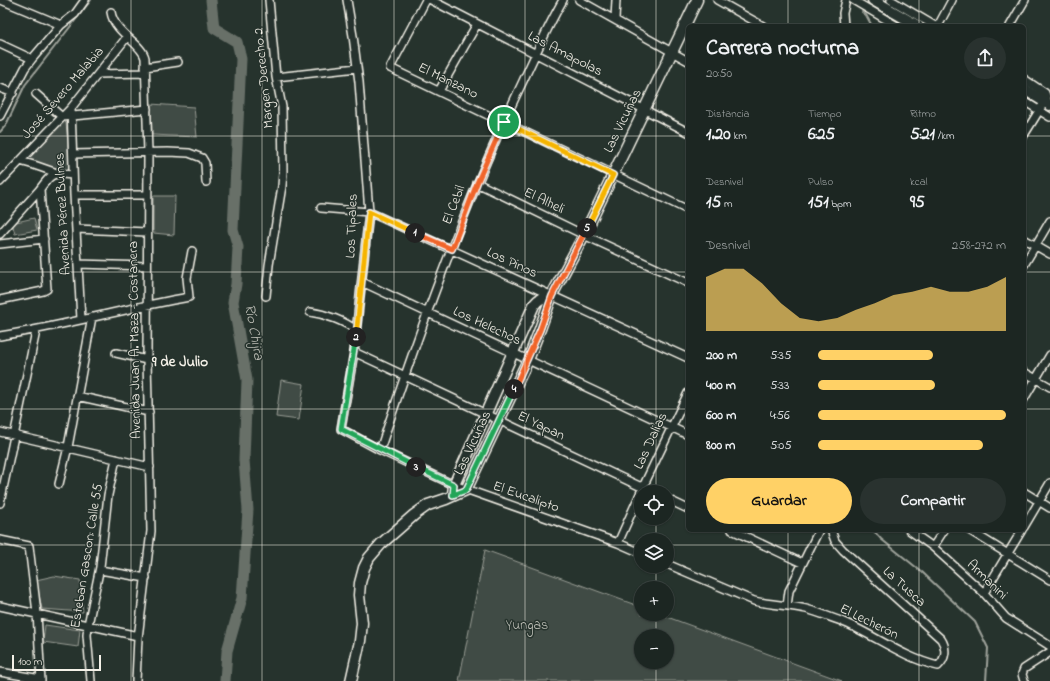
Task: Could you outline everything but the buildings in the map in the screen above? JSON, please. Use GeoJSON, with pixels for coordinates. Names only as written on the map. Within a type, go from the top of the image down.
{"type":"FeatureCollection","features":[{"type":"Feature","properties":{"kind":"street"},"geometry":{"type":"LineString","coordinates":[[1,0],[61,25]]}},
{"type":"Feature","properties":{"kind":"street"},"geometry":{"type":"LineString","coordinates":[[0,116],[25,68],[61,25],[75,14],[85,0]]}},
{"type":"Feature","properties":{"kind":"street","name":"Margen Derecho 2"},"geometry":{"type":"LineString","coordinates":[[266,296],[269,265],[283,172],[282,107],[276,77],[269,0]]}},
{"type":"Feature","properties":{"kind":"street","name":"Los Tipales"},"geometry":{"type":"LineString","coordinates":[[347,0],[357,68],[369,212],[357,331],[341,429],[380,450]]}},
{"type":"Feature","properties":{"kind":"street","name":"El Manzano"},"geometry":{"type":"LineString","coordinates":[[426,0],[390,68],[494,118]]}},
{"type":"Feature","properties":{"kind":"street","name":"Las Amapolas"},"geometry":{"type":"LineString","coordinates":[[431,0],[686,131]]}},
{"type":"Feature","properties":{"kind":"street","name":"El Cebil"},"geometry":{"type":"LineString","coordinates":[[380,450],[427,313],[477,183],[504,122],[563,0]]}},
{"type":"Feature","properties":{"kind":"street"},"geometry":{"type":"LineString","coordinates":[[579,0],[686,60]]}},
{"type":"Feature","properties":{"kind":"street"},"geometry":{"type":"LineString","coordinates":[[615,19],[616,0]]}},
{"type":"Feature","properties":{"kind":"street","name":"Las Vicuñas"},"geometry":{"type":"LineString","coordinates":[[552,296],[542,297],[537,300],[453,490],[466,490],[528,360],[552,296],[584,235],[697,0]]}},
{"type":"Feature","properties":{"kind":"street"},"geometry":{"type":"LineString","coordinates":[[717,0],[759,24]]}},
{"type":"Feature","properties":{"kind":"street"},"geometry":{"type":"LineString","coordinates":[[844,24],[843,13],[846,0]]}},
{"type":"Feature","properties":{"kind":"street"},"geometry":{"type":"LineString","coordinates":[[853,0],[894,24]]}},
{"type":"Feature","properties":{"kind":"street"},"geometry":{"type":"LineString","coordinates":[[873,0],[915,24]]}},
{"type":"Feature","properties":{"kind":"street"},"geometry":{"type":"LineString","coordinates":[[891,0],[931,24]]}},
{"type":"Feature","properties":{"kind":"street"},"geometry":{"type":"LineString","coordinates":[[939,24],[952,0]]}},
{"type":"Feature","properties":{"kind":"street"},"geometry":{"type":"LineString","coordinates":[[1011,24],[1025,0]]}},
{"type":"Feature","properties":{"kind":"street","name":"Avenida Juan A. Maza - Costanera"},"geometry":{"type":"LineString","coordinates":[[111,12],[116,26],[144,53],[147,109],[147,266],[151,531],[138,636],[136,681]]}},
{"type":"Feature","properties":{"kind":"street"},"geometry":{"type":"LineString","coordinates":[[439,91],[477,24]]}},
{"type":"Feature","properties":{"kind":"street","name":"José Severo Malabia"},"geometry":{"type":"LineString","coordinates":[[0,182],[71,108],[127,37]]}},
{"type":"Feature","properties":{"kind":"street"},"geometry":{"type":"LineString","coordinates":[[0,44],[32,59]]}},
{"type":"Feature","properties":{"kind":"street"},"geometry":{"type":"LineString","coordinates":[[98,74],[145,70],[178,62]]}},
{"type":"Feature","properties":{"kind":"street"},"geometry":{"type":"LineString","coordinates":[[276,77],[357,68]]}},
{"type":"Feature","properties":{"kind":"street"},"geometry":{"type":"LineString","coordinates":[[1026,80],[1045,93],[1047,98],[1045,106],[1026,132]]}},
{"type":"Feature","properties":{"kind":"street"},"geometry":{"type":"LineString","coordinates":[[0,88],[13,93]]}},
{"type":"Feature","properties":{"kind":"street"},"geometry":{"type":"LineString","coordinates":[[1026,91],[1045,106],[1050,117]]}},
{"type":"Feature","properties":{"kind":"street"},"geometry":{"type":"LineString","coordinates":[[36,94],[62,117],[147,109]]}},
{"type":"Feature","properties":{"kind":"street"},"geometry":{"type":"LineString","coordinates":[[1026,101],[1045,106]]}},
{"type":"Feature","properties":{"kind":"street","name":"Avenida Pérez Bulnes"},"geometry":{"type":"LineString","coordinates":[[71,108],[74,195],[82,319]]}},
{"type":"Feature","properties":{"kind":"street"},"geometry":{"type":"LineString","coordinates":[[504,122],[686,209]]}},
{"type":"Feature","properties":{"kind":"street"},"geometry":{"type":"LineString","coordinates":[[73,154],[148,152],[189,153],[202,158],[205,163],[206,182]]}},
{"type":"Feature","properties":{"kind":"street"},"geometry":{"type":"LineString","coordinates":[[20,161],[57,173],[73,174]]}},
{"type":"Feature","properties":{"kind":"street"},"geometry":{"type":"LineString","coordinates":[[0,234],[50,176],[57,173]]}},
{"type":"Feature","properties":{"kind":"street","name":"El Alheli"},"geometry":{"type":"LineString","coordinates":[[477,183],[686,282]]}},
{"type":"Feature","properties":{"kind":"street"},"geometry":{"type":"LineString","coordinates":[[0,300],[47,289],[40,189]]}},
{"type":"Feature","properties":{"kind":"street"},"geometry":{"type":"LineString","coordinates":[[74,195],[148,195]]}},
{"type":"Feature","properties":{"kind":"street","name":"Los Pinos"},"geometry":{"type":"LineString","coordinates":[[321,208],[369,212],[686,357]]}},
{"type":"Feature","properties":{"kind":"street"},"geometry":{"type":"LineString","coordinates":[[1026,262],[1050,221]]}},
{"type":"Feature","properties":{"kind":"street"},"geometry":{"type":"LineString","coordinates":[[76,229],[147,232]]}},
{"type":"Feature","properties":{"kind":"street"},"geometry":{"type":"LineString","coordinates":[[0,244],[44,239]]}},
{"type":"Feature","properties":{"kind":"street"},"geometry":{"type":"LineString","coordinates":[[1026,240],[1050,254]]}},
{"type":"Feature","properties":{"kind":"street"},"geometry":{"type":"LineString","coordinates":[[0,336],[36,331],[148,304],[189,297],[187,278],[192,251]]}},
{"type":"Feature","properties":{"kind":"street"},"geometry":{"type":"LineString","coordinates":[[78,264],[147,266]]}},
{"type":"Feature","properties":{"kind":"street","name":"Los Helechos"},"geometry":{"type":"LineString","coordinates":[[362,282],[686,434]]}},
{"type":"Feature","properties":{"kind":"street"},"geometry":{"type":"LineString","coordinates":[[310,312],[319,313],[351,326],[357,331]]}},
{"type":"Feature","properties":{"kind":"street"},"geometry":{"type":"LineString","coordinates":[[59,484],[68,447],[92,317]]}},
{"type":"Feature","properties":{"kind":"street"},"geometry":{"type":"LineString","coordinates":[[526,323],[530,329],[540,330]]}},
{"type":"Feature","properties":{"kind":"street"},"geometry":{"type":"LineString","coordinates":[[0,503],[36,331]]}},
{"type":"Feature","properties":{"kind":"street","name":"El Yapan"},"geometry":{"type":"LineString","coordinates":[[354,352],[637,485]]}},
{"type":"Feature","properties":{"kind":"street"},"geometry":{"type":"LineString","coordinates":[[116,353],[148,360]]}},
{"type":"Feature","properties":{"kind":"street"},"geometry":{"type":"LineString","coordinates":[[1026,396],[1050,355]]}},
{"type":"Feature","properties":{"kind":"street"},"geometry":{"type":"LineString","coordinates":[[1026,373],[1050,387]]}},
{"type":"Feature","properties":{"kind":"street"},"geometry":{"type":"LineString","coordinates":[[77,396],[149,412]]}},
{"type":"Feature","properties":{"kind":"street","name":"Las Dalias"},"geometry":{"type":"LineString","coordinates":[[644,485],[686,397]]}},
{"type":"Feature","properties":{"kind":"street"},"geometry":{"type":"LineString","coordinates":[[0,432],[150,467]]}},
{"type":"Feature","properties":{"kind":"street"},"geometry":{"type":"LineString","coordinates":[[351,681],[360,640],[362,623],[359,595],[360,583],[364,568],[369,558],[381,544],[414,515],[428,505],[446,499],[453,490],[380,450]]}},
{"type":"Feature","properties":{"kind":"street","name":"Esteban Gascon: Calle 55"},"geometry":{"type":"LineString","coordinates":[[91,681],[87,635],[88,625],[100,570],[108,496],[116,459]]}},
{"type":"Feature","properties":{"kind":"street"},"geometry":{"type":"LineString","coordinates":[[1026,524],[1050,484]]}},
{"type":"Feature","properties":{"kind":"street","name":"El Eucalipto"},"geometry":{"type":"LineString","coordinates":[[466,490],[634,550]]}},
{"type":"Feature","properties":{"kind":"street"},"geometry":{"type":"LineString","coordinates":[[1026,493],[1050,508]]}},
{"type":"Feature","properties":{"kind":"street"},"geometry":{"type":"LineString","coordinates":[[674,502],[686,508]]}},
{"type":"Feature","properties":{"kind":"street","name":"Las Dalias"},"geometry":{"type":"LineString","coordinates":[[618,543],[634,508]]}},
{"type":"Feature","properties":{"kind":"street"},"geometry":{"type":"LineString","coordinates":[[736,532],[802,563]]}},
{"type":"Feature","properties":{"kind":"street"},"geometry":{"type":"LineString","coordinates":[[674,567],[754,601],[787,606],[789,591],[818,532]]}},
{"type":"Feature","properties":{"kind":"street","name":"La Tusca"},"geometry":{"type":"LineString","coordinates":[[832,532],[835,541],[843,550],[945,644],[946,649],[943,662],[938,666]]}},
{"type":"Feature","properties":{"kind":"street","name":"Armanini"},"geometry":{"type":"LineString","coordinates":[[912,532],[933,547],[984,593],[1006,618],[1050,646]]}},
{"type":"Feature","properties":{"kind":"street"},"geometry":{"type":"LineString","coordinates":[[933,547],[943,532]]}},
{"type":"Feature","properties":{"kind":"street"},"geometry":{"type":"LineString","coordinates":[[972,532],[1050,580]]}},
{"type":"Feature","properties":{"kind":"street"},"geometry":{"type":"LineString","coordinates":[[984,593],[1021,532]]}},
{"type":"Feature","properties":{"kind":"street"},"geometry":{"type":"LineString","coordinates":[[0,540],[29,546],[41,680],[0,672]]}},
{"type":"Feature","properties":{"kind":"street"},"geometry":{"type":"LineString","coordinates":[[100,570],[146,578]]}},
{"type":"Feature","properties":{"kind":"street"},"geometry":{"type":"LineString","coordinates":[[0,606],[138,636]]}},
{"type":"Feature","properties":{"kind":"street","name":"El Lecherón"},"geometry":{"type":"LineString","coordinates":[[787,606],[819,613],[843,622],[903,653],[930,665],[938,666]]}},
{"type":"Feature","properties":{"kind":"street"},"geometry":{"type":"LineString","coordinates":[[1024,681],[1022,674],[1024,669],[1050,652]]}},
{"type":"Feature","properties":{"kind":"green space"},"geometry":{"type":"Polygon","coordinates":[[[151,104],[194,107],[197,137],[152,135],[151,104]]]}},
{"type":"Feature","properties":{"kind":"green space"},"geometry":{"type":"Polygon","coordinates":[[[63,120],[66,123],[70,164],[68,168],[63,170],[28,162],[25,158],[63,120]]]}},
{"type":"Feature","properties":{"kind":"green space"},"geometry":{"type":"Polygon","coordinates":[[[153,196],[175,196],[174,235],[153,233],[153,196]]]}},
{"type":"Feature","properties":{"kind":"green space"},"geometry":{"type":"Polygon","coordinates":[[[34,218],[37,230],[15,234],[12,223],[34,218]]]}},
{"type":"Feature","properties":{"kind":"green space"},"geometry":{"type":"Polygon","coordinates":[[[281,380],[304,384],[299,420],[276,417],[281,380]]]}},
{"type":"Feature","properties":{"kind":"green space","name":"Yungas"},"geometry":{"type":"Polygon","coordinates":[[[485,550],[634,604],[634,621],[674,621],[674,619],[842,681],[459,681],[485,550]]]}},
{"type":"Feature","properties":{"kind":"green space"},"geometry":{"type":"Polygon","coordinates":[[[54,576],[80,580],[83,612],[42,609],[36,580],[54,576]]]}},
{"type":"Feature","properties":{"kind":"green space"},"geometry":{"type":"Polygon","coordinates":[[[45,625],[80,630],[78,647],[43,642],[45,625]]]}},
{"type":"Feature","properties":{"kind":"waterway"},"geometry":{"type":"LineString","coordinates":[[0,132],[6,125],[25,85],[91,0]]}},
{"type":"Feature","properties":{"kind":"waterway","name":"Río Chijra"},"geometry":{"type":"LineString","coordinates":[[211,0],[214,28],[237,42],[241,59],[233,230],[238,247],[236,284],[233,302],[247,380],[244,460],[248,510],[242,598],[227,651],[225,681]]}},
{"type":"Feature","properties":{"kind":"waterway"},"geometry":{"type":"LineString","coordinates":[[862,12],[866,15],[871,24]]}},
{"type":"Feature","properties":{"kind":"waterway"},"geometry":{"type":"LineString","coordinates":[[875,532],[881,539],[922,572],[975,622],[988,648],[986,681]]}},
{"type":"Feature","properties":{"kind":"district","name":"9 de Julio"},"geometry":{"type":"Point","coordinates":[180,362]}},
{"type":"Feature","properties":{"kind":"route"},"geometry":{"type":"LineString","coordinates":[[504,122],[613,175],[552,296],[528,360],[466,490],[453,495],[454,485],[380,450],[341,429],[354,352],[369,212],[452,249],[477,183],[504,122]]}}]}
